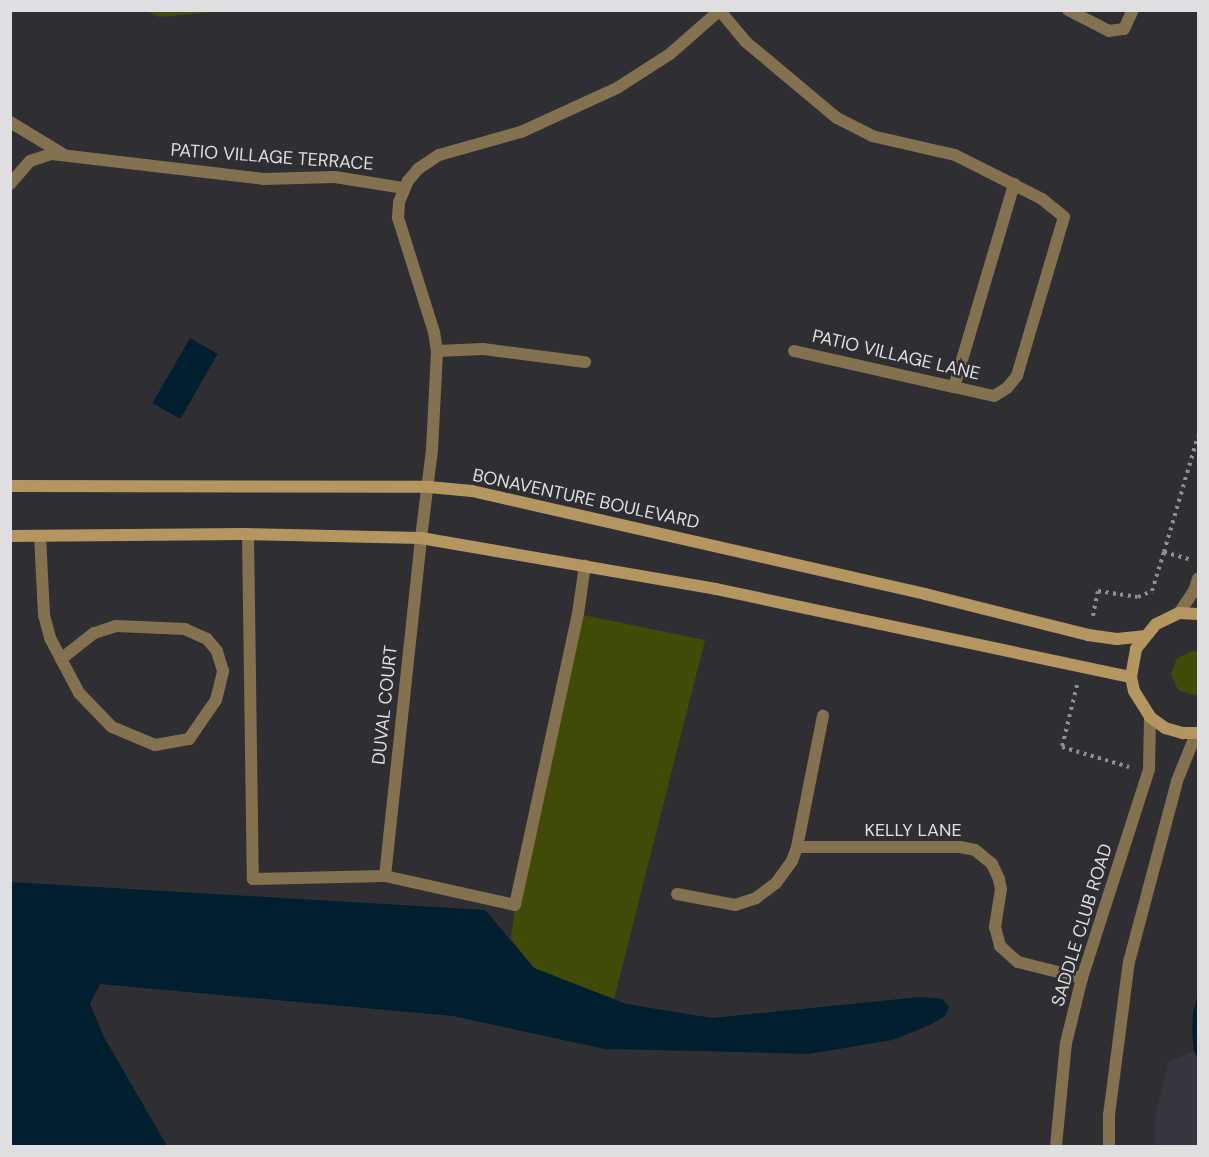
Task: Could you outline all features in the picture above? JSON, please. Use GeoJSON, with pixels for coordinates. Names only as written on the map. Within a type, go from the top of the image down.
{"type":"FeatureCollection","features":[{"type":"Feature","properties":{"kind":"main road","name":"BONAVENTURE BOULEVARD"},"geometry":{"type":"LineString","coordinates":[[10,486],[429,487],[472,491],[925,594],[1088,635],[1117,639],[1144,636]]}},
{"type":"Feature","properties":{"kind":"main road"},"geometry":{"type":"LineString","coordinates":[[10,536],[248,535],[421,538],[716,589],[1082,664],[1131,677]]}},
{"type":"Feature","properties":{"kind":"main road"},"geometry":{"type":"LineString","coordinates":[[1197,734],[1165,728],[1150,717],[1134,692],[1131,677],[1132,662],[1144,636],[1156,624],[1179,613],[1198,614]]}},
{"type":"Feature","properties":{"kind":"street"},"geometry":{"type":"LineString","coordinates":[[1068,10],[1109,31],[1124,29],[1133,10]]}},
{"type":"Feature","properties":{"kind":"street"},"geometry":{"type":"LineString","coordinates":[[404,188],[418,169],[439,155],[521,132],[617,88],[670,54],[720,11]]}},
{"type":"Feature","properties":{"kind":"street","name":"PATIO VILLAGE LANE"},"geometry":{"type":"LineString","coordinates":[[720,11],[746,42],[837,118],[872,136],[955,155],[1042,199],[1064,217],[1017,376],[1007,388],[994,396],[794,351]]}},
{"type":"Feature","properties":{"kind":"street","name":"PATIO VILLAGE TERRACE"},"geometry":{"type":"LineString","coordinates":[[10,122],[65,155]]}},
{"type":"Feature","properties":{"kind":"street","name":"PATIO VILLAGE TERRACE"},"geometry":{"type":"LineString","coordinates":[[10,184],[22,167],[30,161],[52,154],[264,179],[335,177],[404,188]]}},
{"type":"Feature","properties":{"kind":"street"},"geometry":{"type":"LineString","coordinates":[[954,387],[1014,184]]}},
{"type":"Feature","properties":{"kind":"street","name":"DUVAL COURT"},"geometry":{"type":"LineString","coordinates":[[385,876],[421,538],[429,487],[437,351],[434,332],[400,228],[398,211],[404,188]]}},
{"type":"Feature","properties":{"kind":"street"},"geometry":{"type":"LineString","coordinates":[[437,351],[483,350],[585,362]]}},
{"type":"Feature","properties":{"kind":"street"},"geometry":{"type":"LineString","coordinates":[[248,535],[253,879],[385,876],[515,905],[578,614],[585,565]]}},
{"type":"Feature","properties":{"kind":"street"},"geometry":{"type":"LineString","coordinates":[[40,536],[44,615],[50,638],[60,658],[80,693],[112,727],[155,745],[189,739],[216,700],[223,671],[217,651],[207,639],[185,629],[117,626],[94,633],[60,658]]}},
{"type":"Feature","properties":{"kind":"street"},"geometry":{"type":"LineString","coordinates":[[1179,613],[1194,591],[1198,579]]}},
{"type":"Feature","properties":{"kind":"street"},"geometry":{"type":"LineString","coordinates":[[677,894],[718,903],[745,903],[766,892],[776,883],[792,861],[797,847],[823,716]]}},
{"type":"Feature","properties":{"kind":"street","name":"SADDLE CLUB ROAD"},"geometry":{"type":"LineString","coordinates":[[1056,1146],[1066,1043],[1082,978],[1149,769],[1150,717]]}},
{"type":"Feature","properties":{"kind":"street"},"geometry":{"type":"LineString","coordinates":[[1109,1146],[1109,1115],[1129,962],[1177,781],[1197,734]]}},
{"type":"Feature","properties":{"kind":"street","name":"KELLY LANE"},"geometry":{"type":"LineString","coordinates":[[797,847],[960,847],[975,850],[987,858],[999,879],[1001,889],[995,927],[1000,946],[1018,962],[1082,978]]}},
{"type":"Feature","properties":{"kind":"path"},"geometry":{"type":"LineString","coordinates":[[1088,635],[1098,591],[1138,597],[1147,595],[1156,586],[1198,436]]}},
{"type":"Feature","properties":{"kind":"path"},"geometry":{"type":"LineString","coordinates":[[1164,552],[1198,562]]}},
{"type":"Feature","properties":{"kind":"path"},"geometry":{"type":"LineString","coordinates":[[1082,664],[1062,747],[1135,769]]}},
{"type":"Feature","properties":{"kind":"shaded area"},"geometry":{"type":"Polygon","coordinates":[[[1194,1051],[1198,1060],[1198,1146],[1155,1146],[1154,1124],[1168,1062],[1194,1051]]]}},
{"type":"Feature","properties":{"kind":"green space"},"geometry":{"type":"Polygon","coordinates":[[[147,11],[226,11],[159,17],[147,11]]]}},
{"type":"Feature","properties":{"kind":"green space"},"geometry":{"type":"Polygon","coordinates":[[[578,614],[705,640],[614,999],[534,968],[511,939],[515,905],[578,614]]]}},
{"type":"Feature","properties":{"kind":"green space"},"geometry":{"type":"Polygon","coordinates":[[[1192,651],[1198,652],[1198,694],[1194,695],[1178,690],[1171,674],[1177,658],[1192,651]]]}},
{"type":"Feature","properties":{"kind":"water"},"geometry":{"type":"Polygon","coordinates":[[[190,338],[218,354],[180,419],[152,403],[190,338]]]}},
{"type":"Feature","properties":{"kind":"water"},"geometry":{"type":"Polygon","coordinates":[[[11,882],[485,910],[534,968],[626,1004],[712,1018],[920,997],[942,999],[949,1007],[945,1016],[930,1025],[892,1040],[809,1054],[605,1049],[453,1016],[100,984],[90,1004],[104,1037],[167,1146],[11,1146],[11,882]]]}},
{"type":"Feature","properties":{"kind":"water"},"geometry":{"type":"Polygon","coordinates":[[[1198,994],[1198,1059],[1194,1051],[1192,1032],[1193,1012],[1198,994]]]}}]}
